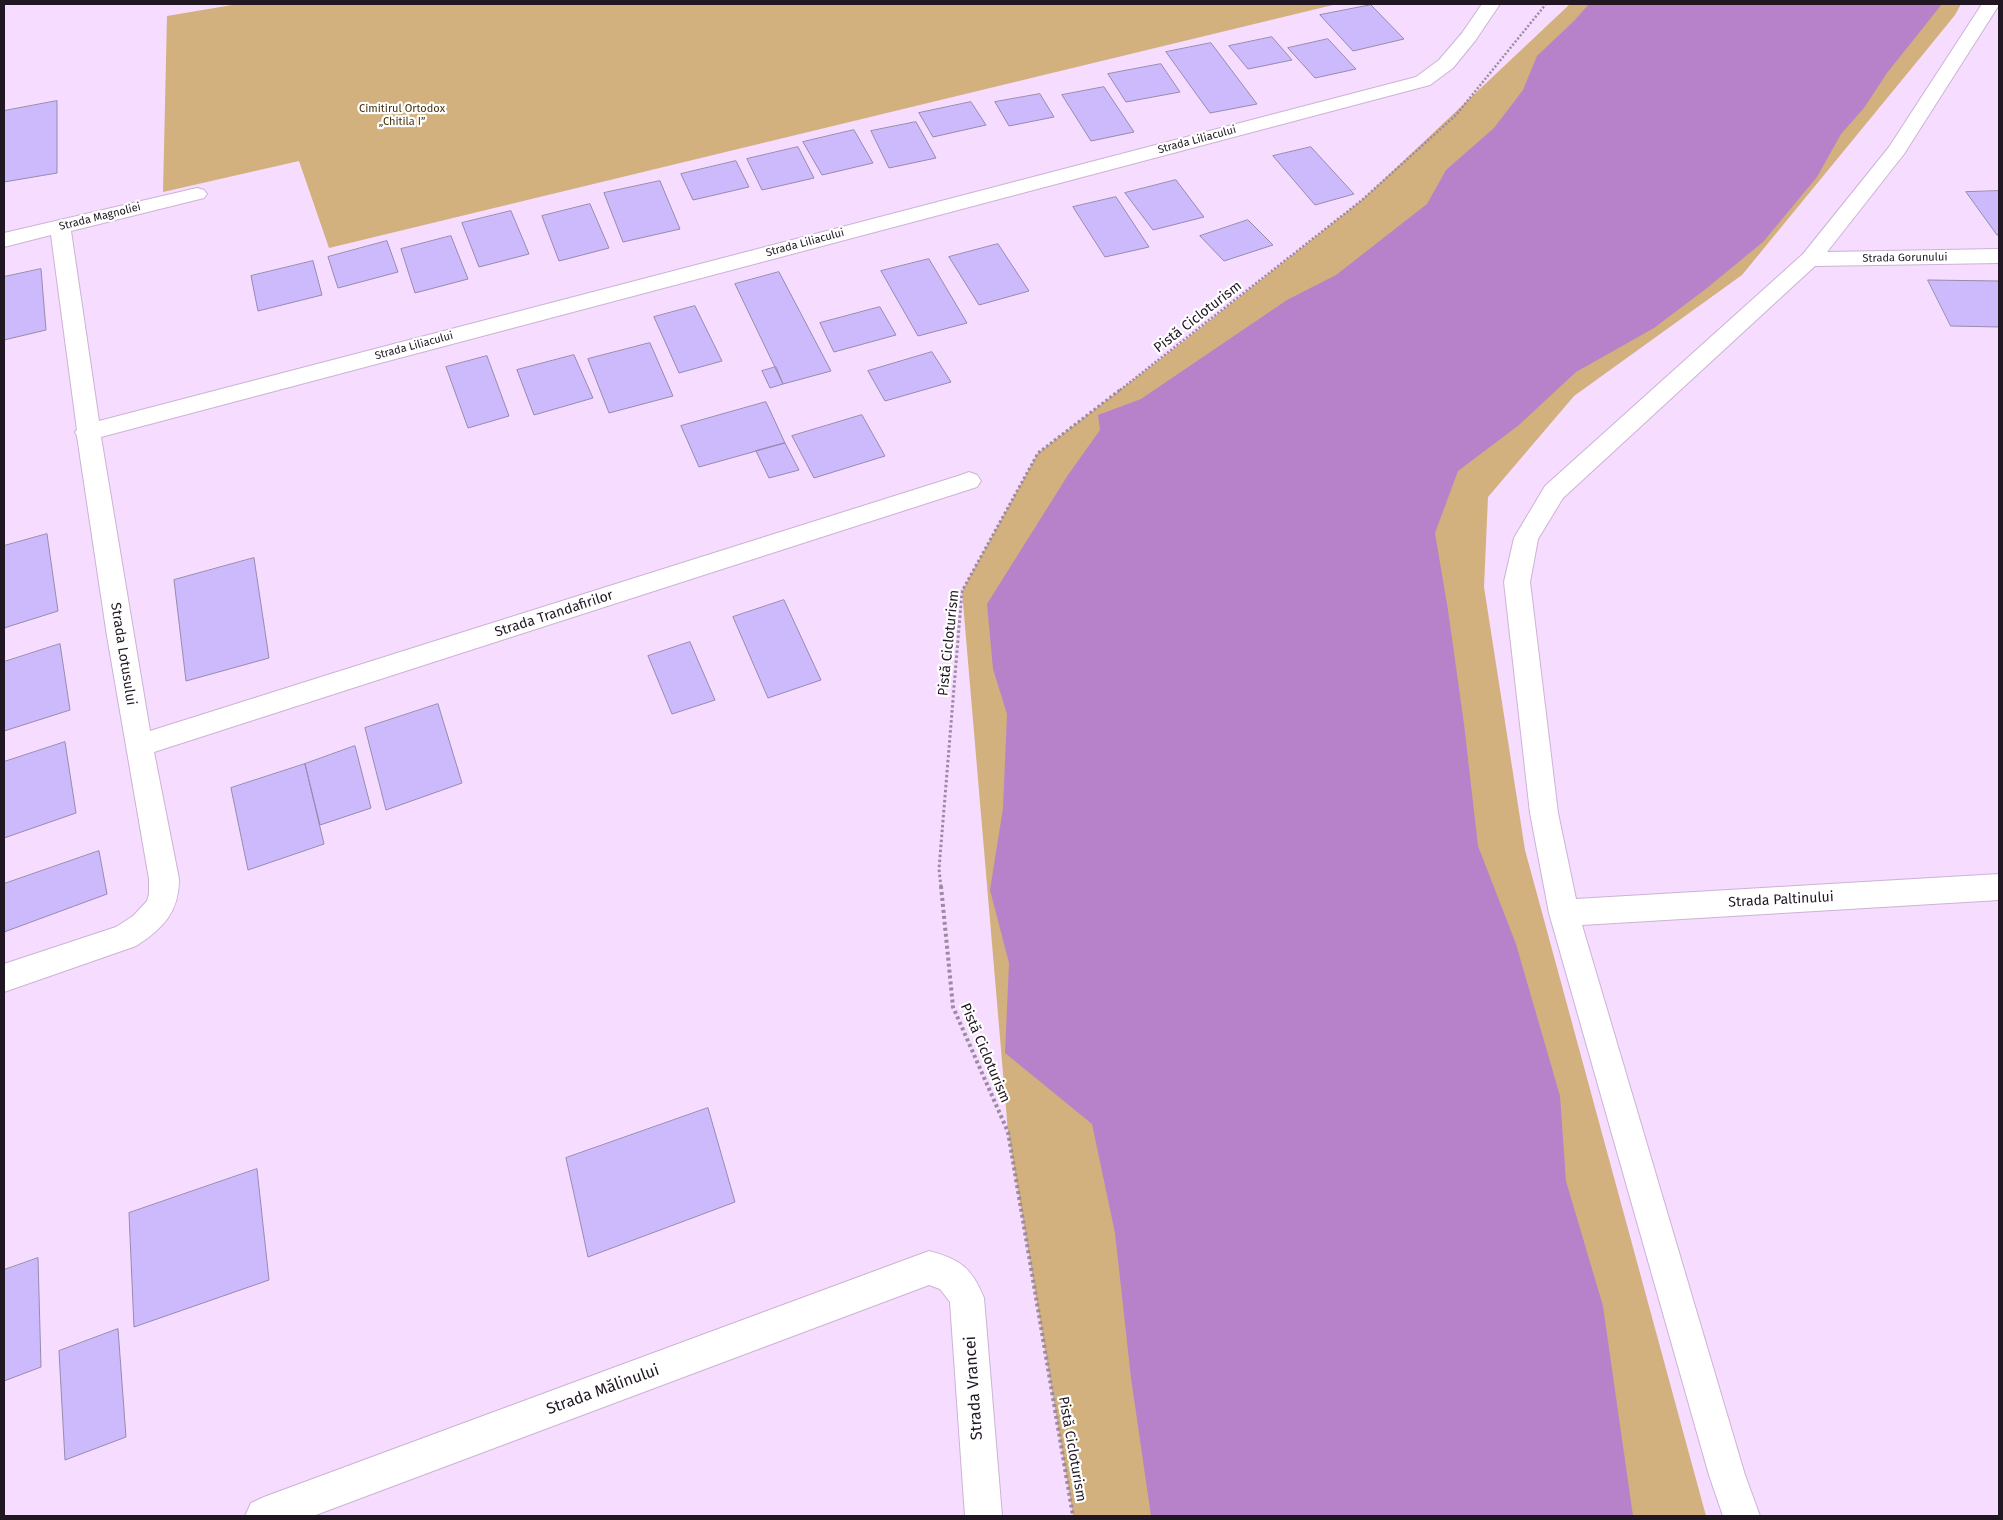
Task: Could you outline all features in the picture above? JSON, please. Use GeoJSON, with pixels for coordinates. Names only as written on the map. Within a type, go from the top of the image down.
{"type":"FeatureCollection","features":[{"type":"Feature","properties":{"kind":"street","name":"Strada Liliacului"},"geometry":{"type":"LineString","coordinates":[[87,432],[1423,81],[1446,64],[1469,37],[1492,4]]}},
{"type":"Feature","properties":{"kind":"street"},"geometry":{"type":"LineString","coordinates":[[1741,1516],[1727,1475],[1564,913],[1544,813],[1516,582],[1526,538],[1554,492],[1810,259],[1897,150],[1982,31],[1991,4]]}},
{"type":"Feature","properties":{"kind":"street","name":"Strada Magnoliei"},"geometry":{"type":"LineString","coordinates":[[4,240],[197,194]]}},
{"type":"Feature","properties":{"kind":"street","name":"Strada Lotusului"},"geometry":{"type":"LineString","coordinates":[[4,978],[125,937],[143,925],[158,909],[164,894],[164,879],[138,746],[87,432],[60,227]]}},
{"type":"Feature","properties":{"kind":"street","name":"Strada Gorunului"},"geometry":{"type":"LineString","coordinates":[[1810,259],[1999,256]]}},
{"type":"Feature","properties":{"kind":"street","name":"Strada Trandafirilor"},"geometry":{"type":"LineString","coordinates":[[138,746],[968,481]]}},
{"type":"Feature","properties":{"kind":"street","name":"Strada Paltinului"},"geometry":{"type":"LineString","coordinates":[[1564,913],[1999,887]]}},
{"type":"Feature","properties":{"kind":"street","name":"Strada Mălinului"},"geometry":{"type":"LineString","coordinates":[[264,1516],[929,1268],[942,1271]]}},
{"type":"Feature","properties":{"kind":"street","name":"Strada Vrancei"},"geometry":{"type":"LineString","coordinates":[[942,1271],[956,1278],[967,1298],[984,1516]]}},
{"type":"Feature","properties":{"kind":"path","name":"Pistă Cicloturism"},"geometry":{"type":"LineString","coordinates":[[1073,1516],[1008,1132],[953,1007],[939,869],[962,591],[1038,453],[1184,341],[1362,200],[1456,115],[1546,4]]}},
{"type":"Feature","properties":{"kind":"green space","name":"Cimitirul Ortodox „Chitila I”"},"geometry":{"type":"Polygon","coordinates":[[[238,4],[1337,4],[329,248],[299,161],[163,192],[167,16],[238,4]]]}},
{"type":"Feature","properties":{"kind":"green space"},"geometry":{"type":"Polygon","coordinates":[[[1570,4],[1961,4],[1955,15],[1742,275],[1574,396],[1488,497],[1484,587],[1525,850],[1706,1516],[1073,1516],[1008,1132],[962,591],[1038,453],[1184,341],[1362,200],[1570,4]]]}},
{"type":"Feature","properties":{"kind":"shaded area"},"geometry":{"type":"Polygon","coordinates":[[[1589,4],[1942,4],[1887,73],[1864,108],[1841,134],[1817,177],[1763,242],[1654,328],[1576,372],[1519,425],[1458,471],[1435,533],[1464,724],[1478,846],[1516,944],[1560,1096],[1566,1181],[1603,1306],[1633,1516],[1151,1516],[1131,1378],[1115,1233],[1092,1124],[1005,1053],[1009,963],[990,890],[1003,808],[1007,714],[993,669],[987,604],[1068,475],[1100,430],[1098,415],[1141,399],[1287,300],[1336,275],[1427,204],[1446,170],[1494,128],[1523,90],[1537,56],[1589,4]]]}},
{"type":"Feature","properties":{"kind":"building"},"geometry":{"type":"Polygon","coordinates":[[[1371,5],[1404,39],[1353,51],[1320,15],[1371,5]]]}},
{"type":"Feature","properties":{"kind":"building"},"geometry":{"type":"Polygon","coordinates":[[[1272,37],[1292,60],[1248,69],[1229,46],[1272,37]]]}},
{"type":"Feature","properties":{"kind":"building"},"geometry":{"type":"Polygon","coordinates":[[[1328,39],[1356,69],[1315,78],[1288,48],[1328,39]]]}},
{"type":"Feature","properties":{"kind":"building"},"geometry":{"type":"Polygon","coordinates":[[[1211,43],[1257,104],[1210,113],[1166,52],[1211,43]]]}},
{"type":"Feature","properties":{"kind":"building"},"geometry":{"type":"Polygon","coordinates":[[[1161,64],[1180,92],[1126,102],[1108,74],[1161,64]]]}},
{"type":"Feature","properties":{"kind":"building"},"geometry":{"type":"Polygon","coordinates":[[[1104,87],[1134,132],[1091,141],[1062,95],[1104,87]]]}},
{"type":"Feature","properties":{"kind":"building"},"geometry":{"type":"Polygon","coordinates":[[[1040,94],[1054,117],[1009,126],[995,102],[1040,94]]]}},
{"type":"Feature","properties":{"kind":"building"},"geometry":{"type":"Polygon","coordinates":[[[57,101],[57,173],[4,182],[4,111],[57,101]]]}},
{"type":"Feature","properties":{"kind":"building"},"geometry":{"type":"Polygon","coordinates":[[[971,102],[986,125],[933,137],[919,113],[971,102]]]}},
{"type":"Feature","properties":{"kind":"building"},"geometry":{"type":"Polygon","coordinates":[[[916,122],[936,158],[889,168],[871,131],[916,122]]]}},
{"type":"Feature","properties":{"kind":"building"},"geometry":{"type":"Polygon","coordinates":[[[854,130],[873,163],[822,175],[803,142],[854,130]]]}},
{"type":"Feature","properties":{"kind":"building"},"geometry":{"type":"Polygon","coordinates":[[[798,147],[814,178],[762,190],[747,159],[798,147]]]}},
{"type":"Feature","properties":{"kind":"building"},"geometry":{"type":"Polygon","coordinates":[[[1311,147],[1354,194],[1315,205],[1273,156],[1311,147]]]}},
{"type":"Feature","properties":{"kind":"building"},"geometry":{"type":"Polygon","coordinates":[[[736,161],[749,187],[693,200],[681,174],[736,161]]]}},
{"type":"Feature","properties":{"kind":"building"},"geometry":{"type":"Polygon","coordinates":[[[1176,180],[1204,217],[1153,230],[1125,193],[1176,180]]]}},
{"type":"Feature","properties":{"kind":"building"},"geometry":{"type":"Polygon","coordinates":[[[660,181],[680,229],[623,242],[604,193],[660,181]]]}},
{"type":"Feature","properties":{"kind":"building"},"geometry":{"type":"Polygon","coordinates":[[[1999,191],[1999,235],[1997,235],[1966,192],[1999,191]]]}},
{"type":"Feature","properties":{"kind":"building"},"geometry":{"type":"Polygon","coordinates":[[[1116,197],[1149,247],[1105,257],[1073,207],[1116,197]]]}},
{"type":"Feature","properties":{"kind":"building"},"geometry":{"type":"Polygon","coordinates":[[[590,204],[609,248],[559,261],[542,216],[590,204]]]}},
{"type":"Feature","properties":{"kind":"building"},"geometry":{"type":"Polygon","coordinates":[[[511,211],[529,254],[479,267],[462,223],[511,211]]]}},
{"type":"Feature","properties":{"kind":"building"},"geometry":{"type":"Polygon","coordinates":[[[1248,220],[1273,245],[1224,261],[1200,236],[1248,220]]]}},
{"type":"Feature","properties":{"kind":"building"},"geometry":{"type":"Polygon","coordinates":[[[451,236],[468,279],[415,293],[401,249],[451,236]]]}},
{"type":"Feature","properties":{"kind":"building"},"geometry":{"type":"Polygon","coordinates":[[[387,241],[398,272],[338,288],[328,257],[387,241]]]}},
{"type":"Feature","properties":{"kind":"building"},"geometry":{"type":"Polygon","coordinates":[[[998,244],[1029,291],[979,305],[949,257],[998,244]]]}},
{"type":"Feature","properties":{"kind":"building"},"geometry":{"type":"Polygon","coordinates":[[[929,259],[967,323],[918,336],[881,271],[929,259]]]}},
{"type":"Feature","properties":{"kind":"building"},"geometry":{"type":"Polygon","coordinates":[[[313,261],[322,295],[258,311],[251,276],[313,261]]]}},
{"type":"Feature","properties":{"kind":"building"},"geometry":{"type":"Polygon","coordinates":[[[41,269],[46,330],[4,340],[4,277],[41,269]]]}},
{"type":"Feature","properties":{"kind":"building"},"geometry":{"type":"Polygon","coordinates":[[[779,272],[831,371],[783,384],[735,284],[779,272]]]}},
{"type":"Feature","properties":{"kind":"building"},"geometry":{"type":"Polygon","coordinates":[[[1928,280],[1999,281],[1999,327],[1951,326],[1928,280]]]}},
{"type":"Feature","properties":{"kind":"building"},"geometry":{"type":"Polygon","coordinates":[[[695,306],[722,361],[679,373],[654,317],[695,306]]]}},
{"type":"Feature","properties":{"kind":"building"},"geometry":{"type":"Polygon","coordinates":[[[880,307],[896,335],[834,352],[820,323],[880,307]]]}},
{"type":"Feature","properties":{"kind":"building"},"geometry":{"type":"Polygon","coordinates":[[[650,343],[673,396],[609,413],[588,359],[650,343]]]}},
{"type":"Feature","properties":{"kind":"building"},"geometry":{"type":"Polygon","coordinates":[[[932,352],[951,382],[885,401],[868,371],[932,352]]]}},
{"type":"Feature","properties":{"kind":"building"},"geometry":{"type":"Polygon","coordinates":[[[574,355],[593,398],[534,415],[517,370],[574,355]]]}},
{"type":"Feature","properties":{"kind":"building"},"geometry":{"type":"Polygon","coordinates":[[[487,356],[509,416],[468,428],[446,367],[487,356]]]}},
{"type":"Feature","properties":{"kind":"building"},"geometry":{"type":"Polygon","coordinates":[[[776,367],[783,384],[770,388],[762,371],[776,367]]]}},
{"type":"Feature","properties":{"kind":"building"},"geometry":{"type":"Polygon","coordinates":[[[766,402],[785,443],[699,467],[681,426],[766,402]]]}},
{"type":"Feature","properties":{"kind":"building"},"geometry":{"type":"Polygon","coordinates":[[[862,415],[885,456],[814,478],[792,436],[862,415]]]}},
{"type":"Feature","properties":{"kind":"building"},"geometry":{"type":"Polygon","coordinates":[[[785,443],[799,470],[769,478],[756,451],[785,443]]]}},
{"type":"Feature","properties":{"kind":"building"},"geometry":{"type":"Polygon","coordinates":[[[47,534],[58,611],[4,628],[4,546],[47,534]]]}},
{"type":"Feature","properties":{"kind":"building"},"geometry":{"type":"Polygon","coordinates":[[[254,558],[269,658],[186,681],[174,580],[254,558]]]}},
{"type":"Feature","properties":{"kind":"building"},"geometry":{"type":"Polygon","coordinates":[[[784,600],[821,680],[768,698],[733,617],[784,600]]]}},
{"type":"Feature","properties":{"kind":"building"},"geometry":{"type":"Polygon","coordinates":[[[690,642],[715,700],[672,714],[648,656],[690,642]]]}},
{"type":"Feature","properties":{"kind":"building"},"geometry":{"type":"Polygon","coordinates":[[[60,644],[70,710],[4,731],[4,662],[60,644]]]}},
{"type":"Feature","properties":{"kind":"building"},"geometry":{"type":"Polygon","coordinates":[[[438,704],[462,783],[386,810],[365,728],[438,704]]]}},
{"type":"Feature","properties":{"kind":"building"},"geometry":{"type":"Polygon","coordinates":[[[65,742],[76,813],[4,838],[4,762],[65,742]]]}},
{"type":"Feature","properties":{"kind":"building"},"geometry":{"type":"Polygon","coordinates":[[[355,746],[371,808],[320,825],[305,764],[355,746]]]}},
{"type":"Feature","properties":{"kind":"building"},"geometry":{"type":"Polygon","coordinates":[[[305,764],[324,844],[248,870],[231,788],[305,764]]]}},
{"type":"Feature","properties":{"kind":"building"},"geometry":{"type":"Polygon","coordinates":[[[99,851],[107,894],[4,932],[4,884],[99,851]]]}},
{"type":"Feature","properties":{"kind":"building"},"geometry":{"type":"Polygon","coordinates":[[[708,1108],[735,1202],[588,1257],[566,1158],[708,1108]]]}},
{"type":"Feature","properties":{"kind":"building"},"geometry":{"type":"Polygon","coordinates":[[[257,1169],[269,1280],[134,1327],[129,1213],[257,1169]]]}},
{"type":"Feature","properties":{"kind":"building"},"geometry":{"type":"Polygon","coordinates":[[[38,1258],[41,1367],[4,1381],[4,1270],[38,1258]]]}},
{"type":"Feature","properties":{"kind":"building"},"geometry":{"type":"Polygon","coordinates":[[[118,1329],[126,1437],[65,1460],[59,1351],[118,1329]]]}}]}
